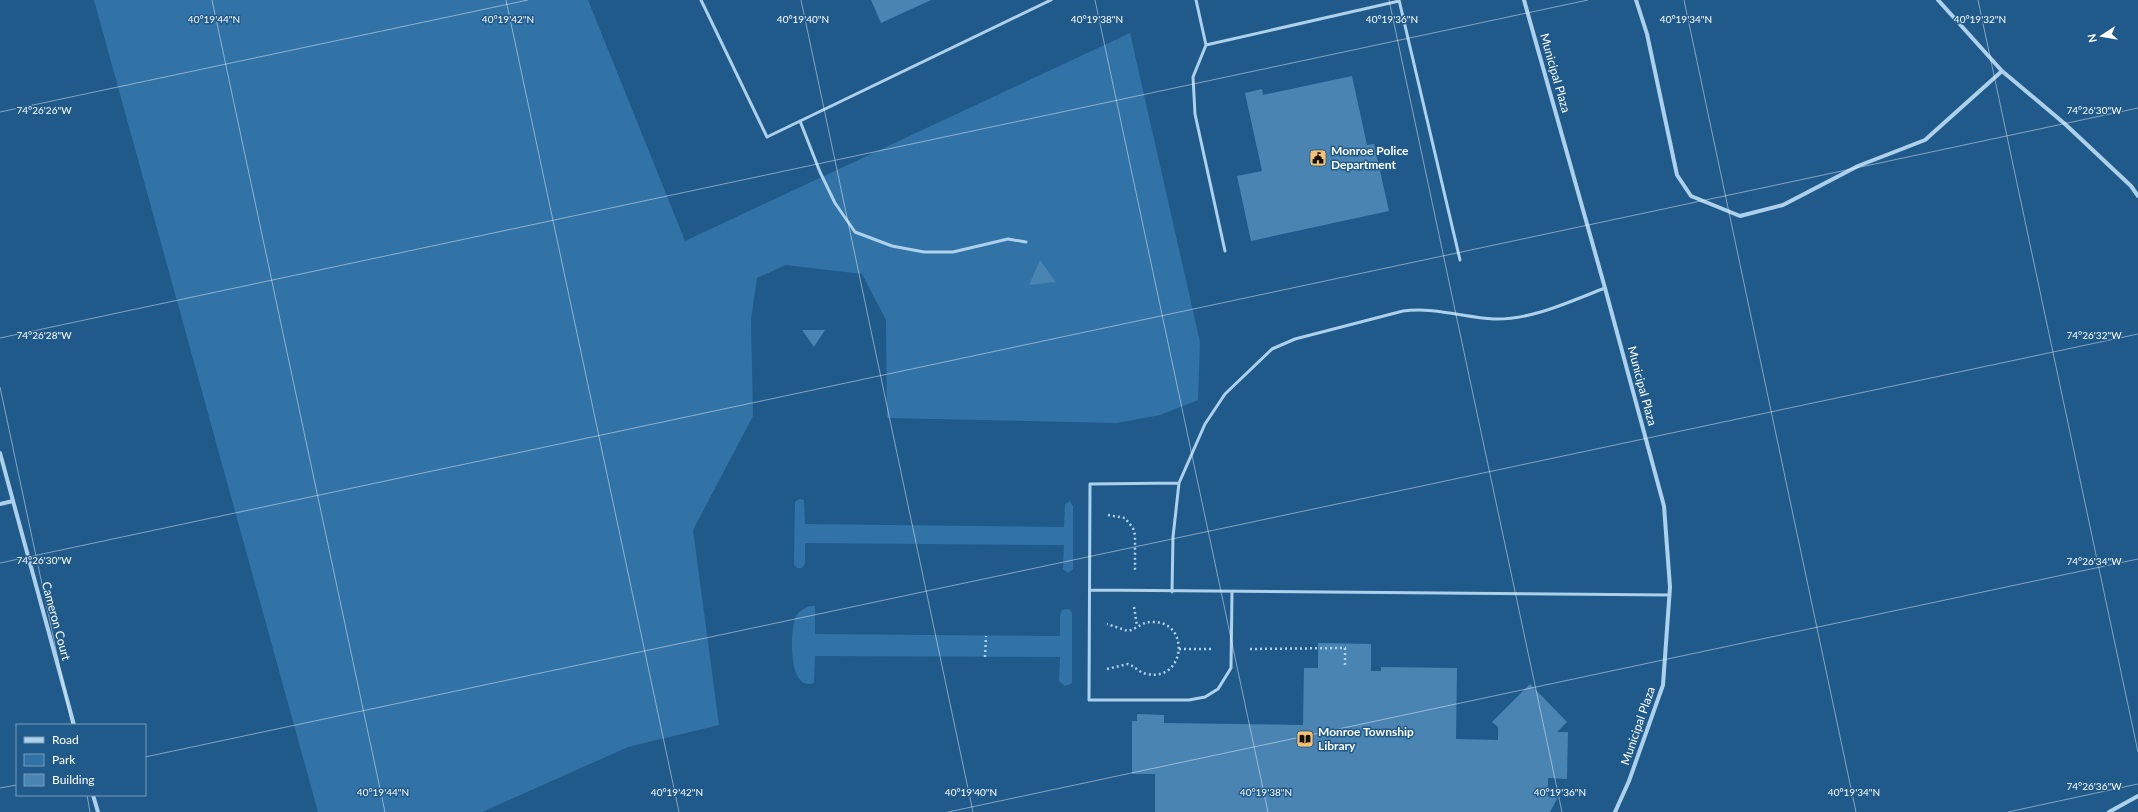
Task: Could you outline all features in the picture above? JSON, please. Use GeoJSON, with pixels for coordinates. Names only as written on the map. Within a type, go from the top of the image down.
{"type":"FeatureCollection","features":[{"type":"Feature","properties":{"kind":"street","name":"Municipal Plaza"},"geometry":{"type":"LineString","coordinates":[[1524,0],[1605,288],[1664,506],[1670,595],[1663,685],[1629,781],[1615,812]]}},
{"type":"Feature","properties":{"kind":"street"},"geometry":{"type":"LineString","coordinates":[[1636,0],[1647,34],[1677,175],[1691,196],[1740,216],[1782,205],[1858,166],[1925,140],[2002,72]]}},
{"type":"Feature","properties":{"kind":"street"},"geometry":{"type":"LineString","coordinates":[[1938,0],[2002,72],[2065,124],[2131,186],[2138,196]]}},
{"type":"Feature","properties":{"kind":"street","name":"Cameron Court"},"geometry":{"type":"LineString","coordinates":[[0,453],[74,724]]}},
{"type":"Feature","properties":{"kind":"street"},"geometry":{"type":"LineString","coordinates":[[0,504],[13,501]]}},
{"type":"Feature","properties":{"kind":"street"},"geometry":{"type":"LineString","coordinates":[[93,796],[98,812]]}},
{"type":"Feature","properties":{"kind":"street"},"geometry":{"type":"LineString","coordinates":[[2109,812],[2138,796]]}},
{"type":"Feature","properties":{"kind":"lane"},"geometry":{"type":"LineString","coordinates":[[701,0],[767,137],[1051,0]]}},
{"type":"Feature","properties":{"kind":"lane"},"geometry":{"type":"LineString","coordinates":[[1196,0],[1206,45],[1193,77],[1195,114],[1225,251]]}},
{"type":"Feature","properties":{"kind":"lane"},"geometry":{"type":"LineString","coordinates":[[1206,45],[1399,0],[1460,260]]}},
{"type":"Feature","properties":{"kind":"lane"},"geometry":{"type":"LineString","coordinates":[[800,121],[820,172],[835,203],[855,232],[892,246],[924,252],[953,252],[1008,239],[1026,242]]}},
{"type":"Feature","properties":{"kind":"lane"},"geometry":{"type":"LineString","coordinates":[[1172,592],[1173,537],[1180,483],[1205,424],[1225,394],[1272,349],[1295,339],[1403,310],[1426,310],[1495,319],[1540,311],[1605,288]]}},
{"type":"Feature","properties":{"kind":"lane"},"geometry":{"type":"LineString","coordinates":[[1180,483],[1090,484],[1089,700],[1189,700],[1205,697],[1218,689],[1231,668],[1232,592]]}},
{"type":"Feature","properties":{"kind":"lane"},"geometry":{"type":"LineString","coordinates":[[1090,590],[1172,592],[1670,595]]}},
{"type":"Feature","properties":{"kind":"path"},"geometry":{"type":"LineString","coordinates":[[1090,515],[1119,516],[1125,518],[1133,528],[1133,611],[1137,626]]}},
{"type":"Feature","properties":{"kind":"path"},"geometry":{"type":"LineString","coordinates":[[1090,618],[1128,631],[1137,626],[1154,621],[1163,624],[1171,628],[1176,635],[1179,649],[1176,662],[1163,673],[1146,674],[1128,664],[1090,674]]}},
{"type":"Feature","properties":{"kind":"path"},"geometry":{"type":"LineString","coordinates":[[985,656],[986,636]]}},
{"type":"Feature","properties":{"kind":"path"},"geometry":{"type":"LineString","coordinates":[[1179,649],[1345,648],[1345,668]]}},
{"type":"Feature","properties":{"kind":"green space"},"geometry":{"type":"Polygon","coordinates":[[[94,0],[588,0],[685,241],[1130,33],[1200,342],[1198,400],[1160,415],[1117,423],[887,418],[886,320],[862,274],[786,265],[757,278],[751,319],[753,416],[693,530],[719,725],[628,747],[482,812],[318,812],[94,0]]]}},
{"type":"Feature","properties":{"kind":"green space"},"geometry":{"type":"Polygon","coordinates":[[[799,499],[804,500],[805,524],[1064,527],[1065,504],[1070,501],[1073,506],[1073,569],[1068,573],[1063,569],[1064,545],[805,543],[805,564],[802,568],[797,568],[794,564],[795,502],[799,499]]]}},
{"type":"Feature","properties":{"kind":"green space"},"geometry":{"type":"Polygon","coordinates":[[[811,606],[815,606],[815,634],[1060,636],[1060,615],[1062,610],[1069,609],[1072,613],[1072,682],[1071,684],[1065,686],[1059,681],[1060,657],[815,656],[814,683],[806,683],[799,679],[795,670],[792,636],[793,626],[797,614],[811,606]]]}},
{"type":"Feature","properties":{"kind":"building"},"geometry":{"type":"Polygon","coordinates":[[[871,0],[931,0],[881,23],[871,0]]]}},
{"type":"Feature","properties":{"kind":"building","name":"Monroe Police Department"},"geometry":{"type":"Polygon","coordinates":[[[1352,76],[1367,145],[1374,144],[1389,211],[1251,241],[1237,176],[1262,171],[1245,93],[1262,89],[1263,95],[1352,76]]]}},
{"type":"Feature","properties":{"kind":"building"},"geometry":{"type":"Polygon","coordinates":[[[1040,260],[1056,282],[1029,285],[1040,260]]]}},
{"type":"Feature","properties":{"kind":"building"},"geometry":{"type":"Polygon","coordinates":[[[802,330],[825,330],[814,347],[802,330]]]}},
{"type":"Feature","properties":{"kind":"building","name":"Monroe Township Library"},"geometry":{"type":"Polygon","coordinates":[[[1318,643],[1371,644],[1371,671],[1381,671],[1381,667],[1457,668],[1456,739],[1498,740],[1498,727],[1492,722],[1530,684],[1567,722],[1557,732],[1568,732],[1567,779],[1548,778],[1548,797],[1558,797],[1550,812],[1155,812],[1155,774],[1132,774],[1132,721],[1137,721],[1137,714],[1164,715],[1164,723],[1303,725],[1304,668],[1318,668],[1318,643]]]}},
{"type":"Feature","properties":{"kind":"place","name":"Monroe Police Department"},"geometry":{"type":"Point","coordinates":[1318,158]}},
{"type":"Feature","properties":{"kind":"place","name":"Monroe Township Library"},"geometry":{"type":"Point","coordinates":[1305,739]}}]}
